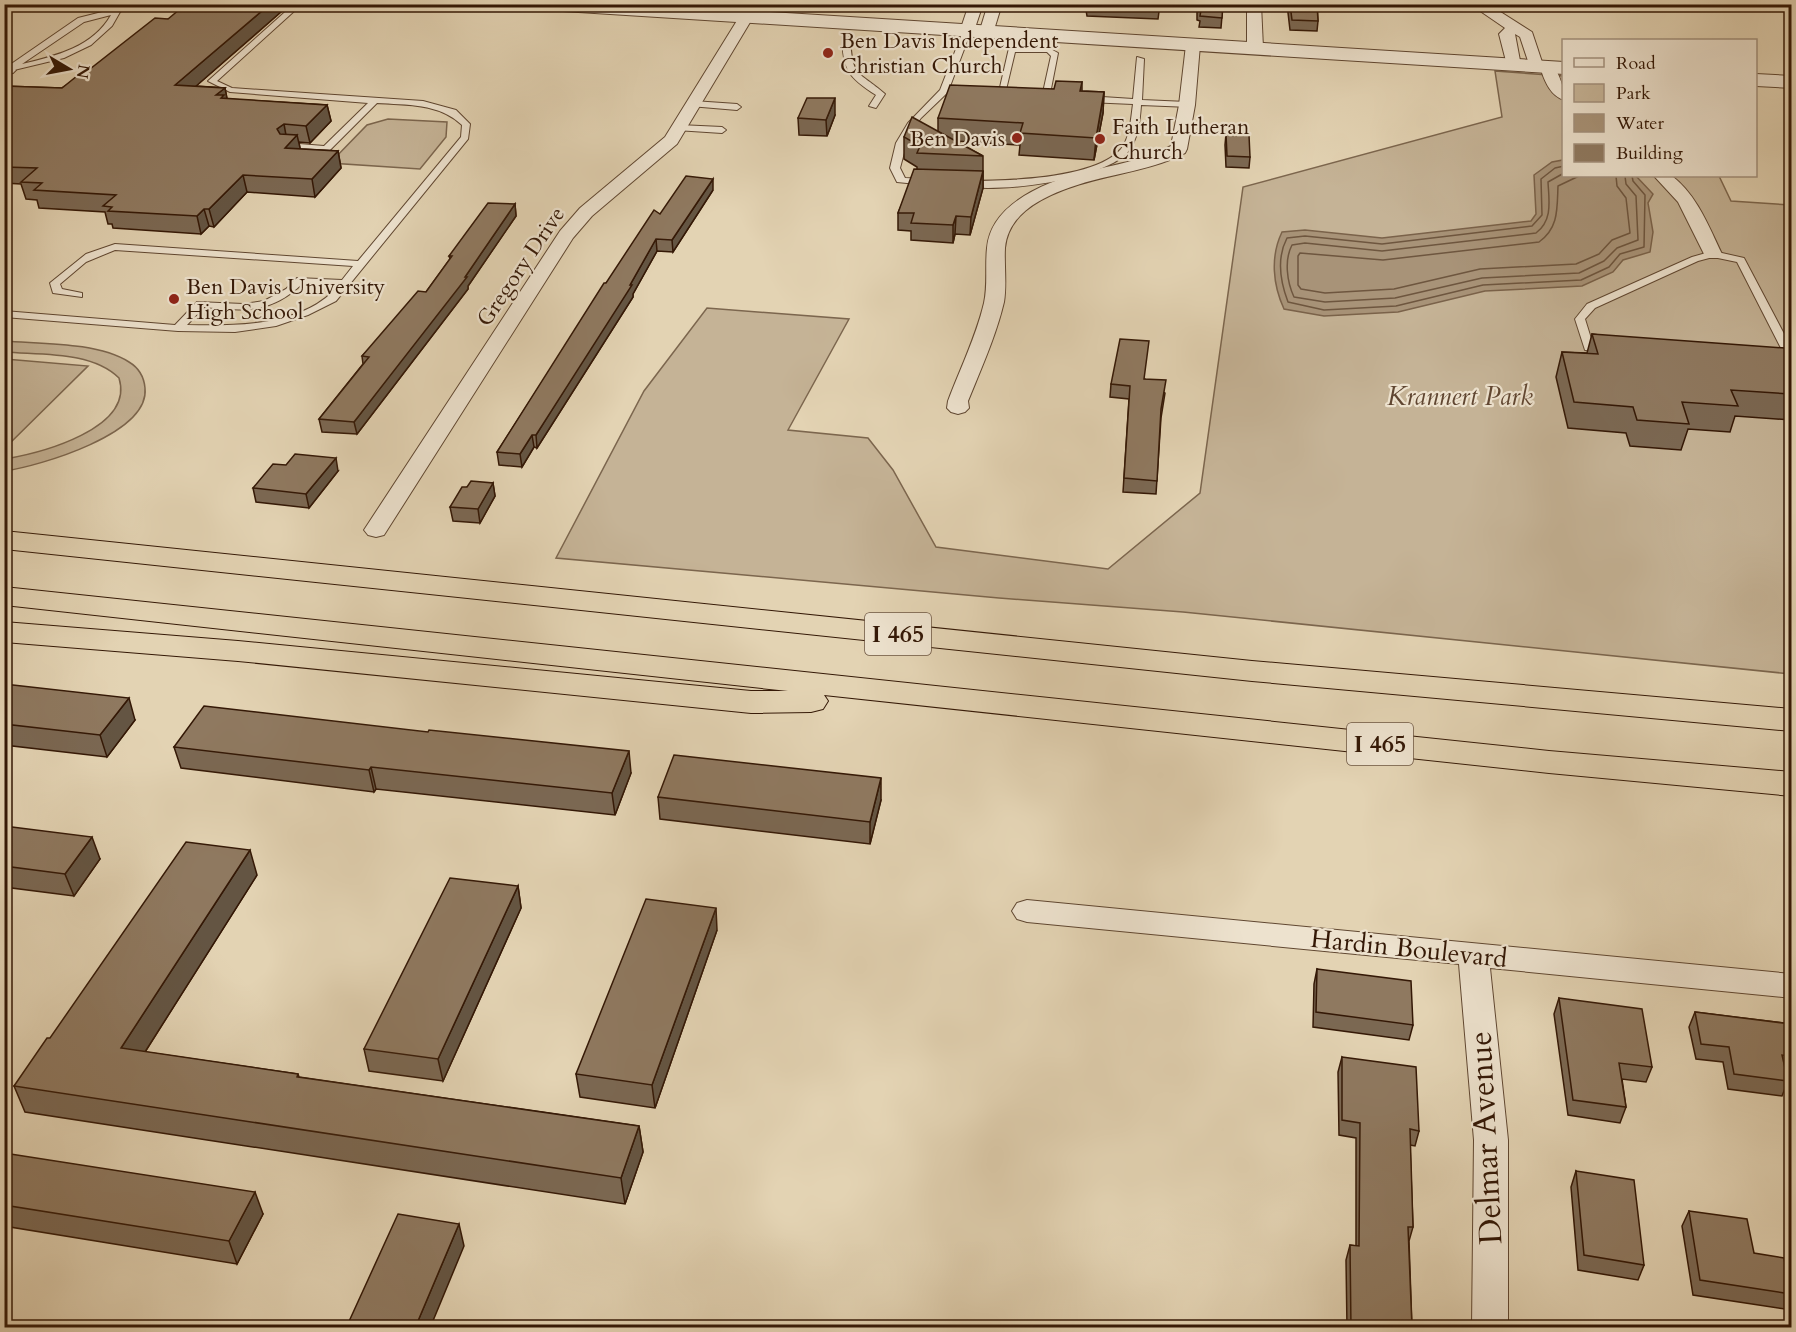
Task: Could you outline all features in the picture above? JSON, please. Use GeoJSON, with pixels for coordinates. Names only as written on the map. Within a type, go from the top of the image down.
{"type":"FeatureCollection","features":[{"type":"Feature","properties":{"kind":"highway","name":"I 465"},"geometry":{"type":"LineString","coordinates":[[4,540],[1275,673],[1791,720]]}},
{"type":"Feature","properties":{"kind":"highway","name":"I 465"},"geometry":{"type":"LineString","coordinates":[[4,596],[1537,761],[1791,784]]}},
{"type":"Feature","properties":{"kind":"highway"},"geometry":{"type":"LineString","coordinates":[[4,632],[250,652],[751,702],[969,700]]}},
{"type":"Feature","properties":{"kind":"street"},"geometry":{"type":"LineString","coordinates":[[547,4],[647,8],[745,19],[1255,48],[1549,68]]}},
{"type":"Feature","properties":{"kind":"street"},"geometry":{"type":"LineString","coordinates":[[976,4],[976,32]]}},
{"type":"Feature","properties":{"kind":"street"},"geometry":{"type":"LineString","coordinates":[[976,32],[995,4]]}},
{"type":"Feature","properties":{"kind":"street"},"geometry":{"type":"LineString","coordinates":[[1254,4],[1255,48]]}},
{"type":"Feature","properties":{"kind":"street"},"geometry":{"type":"LineString","coordinates":[[1477,4],[1527,35],[1549,68],[1554,84],[1562,94]]}},
{"type":"Feature","properties":{"kind":"street","name":"Gregory Drive"},"geometry":{"type":"LineString","coordinates":[[376,530],[575,223],[666,145],[679,128],[745,19]]}},
{"type":"Feature","properties":{"kind":"street"},"geometry":{"type":"LineString","coordinates":[[1513,66],[1506,34],[1514,28]]}},
{"type":"Feature","properties":{"kind":"street"},"geometry":{"type":"LineString","coordinates":[[958,408],[958,401],[994,302],[998,275],[997,240],[1007,219],[1025,202],[1057,187],[1163,159],[1179,149],[1187,105],[1193,45]]}},
{"type":"Feature","properties":{"kind":"street"},"geometry":{"type":"LineString","coordinates":[[1757,80],[1791,82]]}},
{"type":"Feature","properties":{"kind":"street"},"geometry":{"type":"LineString","coordinates":[[1664,177],[1669,180],[1693,212],[1713,254]]}},
{"type":"Feature","properties":{"kind":"street","name":"Hardin Boulevard"},"geometry":{"type":"LineString","coordinates":[[1027,911],[1791,986]]}},
{"type":"Feature","properties":{"kind":"street","name":"Delmar Avenue"},"geometry":{"type":"LineString","coordinates":[[1473,953],[1491,1140],[1495,1326]]}},
{"type":"Feature","properties":{"kind":"lane"},"geometry":{"type":"LineString","coordinates":[[6,71],[81,20],[117,11],[129,4]]}},
{"type":"Feature","properties":{"kind":"lane"},"geometry":{"type":"LineString","coordinates":[[4,314],[178,328],[235,329],[272,324],[304,313],[332,299],[465,137],[466,124],[453,112],[423,104],[230,90],[212,81],[299,4]]}},
{"type":"Feature","properties":{"kind":"lane"},"geometry":{"type":"LineString","coordinates":[[6,71],[71,55],[111,27],[117,11]]}},
{"type":"Feature","properties":{"kind":"lane"},"geometry":{"type":"LineString","coordinates":[[825,24],[846,37]]}},
{"type":"Feature","properties":{"kind":"lane"},"geometry":{"type":"LineString","coordinates":[[846,37],[868,26]]}},
{"type":"Feature","properties":{"kind":"lane"},"geometry":{"type":"LineString","coordinates":[[933,182],[900,180],[900,175],[895,168],[897,152],[901,139],[915,118],[945,91],[976,32]]}},
{"type":"Feature","properties":{"kind":"lane"},"geometry":{"type":"LineString","coordinates":[[846,37],[846,62],[853,77],[880,94],[873,106]]}},
{"type":"Feature","properties":{"kind":"lane"},"geometry":{"type":"LineString","coordinates":[[1002,94],[1012,50],[1049,50],[1054,52],[1046,97]]}},
{"type":"Feature","properties":{"kind":"lane"},"geometry":{"type":"LineString","coordinates":[[953,183],[1001,184],[1088,172],[1115,159],[1125,149],[1131,137],[1137,102],[1140,59]]}},
{"type":"Feature","properties":{"kind":"lane"},"geometry":{"type":"LineString","coordinates":[[945,91],[956,92]]}},
{"type":"Feature","properties":{"kind":"lane"},"geometry":{"type":"LineString","coordinates":[[990,94],[1013,95]]}},
{"type":"Feature","properties":{"kind":"lane"},"geometry":{"type":"LineString","coordinates":[[1035,96],[1058,98]]}},
{"type":"Feature","properties":{"kind":"lane"},"geometry":{"type":"LineString","coordinates":[[1080,99],[1187,105]]}},
{"type":"Feature","properties":{"kind":"lane"},"geometry":{"type":"LineString","coordinates":[[287,146],[323,152],[375,100]]}},
{"type":"Feature","properties":{"kind":"lane"},"geometry":{"type":"LineString","coordinates":[[693,104],[737,106]]}},
{"type":"Feature","properties":{"kind":"lane"},"geometry":{"type":"LineString","coordinates":[[679,128],[722,130]]}},
{"type":"Feature","properties":{"kind":"lane"},"geometry":{"type":"LineString","coordinates":[[78,295],[57,291],[55,283],[82,259],[98,250],[116,247],[361,264]]}},
{"type":"Feature","properties":{"kind":"lane"},"geometry":{"type":"LineString","coordinates":[[1622,350],[1589,348],[1580,319],[1591,306],[1695,259],[1713,254],[1741,260],[1788,361]]}},
{"type":"Feature","properties":{"kind":"lane"},"geometry":{"type":"LineString","coordinates":[[178,328],[201,304],[249,308],[274,302],[288,294],[301,280],[345,283]]}},
{"type":"Feature","properties":{"kind":"green space","name":"Krannert Park"},"geometry":{"type":"Polygon","coordinates":[[[1495,71],[1562,76],[1562,177],[1719,177],[1731,201],[1791,205],[1791,674],[1183,612],[999,598],[556,558],[644,391],[707,308],[849,319],[788,430],[868,438],[893,470],[936,547],[1108,569],[1200,493],[1243,187],[1502,117],[1495,71]]]}},
{"type":"Feature","properties":{"kind":"green space"},"geometry":{"type":"Polygon","coordinates":[[[388,119],[447,122],[446,137],[420,169],[330,163],[367,125],[388,119]]]}},
{"type":"Feature","properties":{"kind":"green space"},"geometry":{"type":"Polygon","coordinates":[[[5,341],[85,347],[116,355],[133,364],[140,373],[145,388],[142,405],[130,420],[90,445],[66,455],[5,471],[5,459],[61,444],[99,424],[113,411],[120,396],[119,378],[108,369],[95,363],[65,356],[5,352],[5,341]]]}},
{"type":"Feature","properties":{"kind":"green space"},"geometry":{"type":"Polygon","coordinates":[[[4,359],[88,366],[5,448],[4,359]]]}},
{"type":"Feature","properties":{"kind":"water"},"geometry":{"type":"Polygon","coordinates":[[[1562,160],[1562,177],[1637,177],[1653,194],[1648,203],[1653,232],[1650,252],[1623,260],[1613,272],[1582,286],[1485,291],[1398,312],[1324,316],[1284,309],[1277,290],[1274,271],[1276,251],[1282,232],[1305,230],[1382,238],[1531,221],[1536,214],[1534,175],[1552,162],[1562,160]]]}},
{"type":"Feature","properties":{"kind":"building"},"geometry":{"type":"Polygon","coordinates":[[[186,4],[270,4],[175,85],[225,88],[216,95],[224,95],[221,98],[327,105],[306,126],[284,124],[277,129],[280,134],[297,135],[285,148],[338,151],[312,179],[243,175],[209,209],[204,209],[197,216],[108,211],[112,207],[103,206],[116,195],[34,190],[42,183],[21,182],[37,168],[4,167],[4,86],[62,88],[77,76],[81,76],[155,18],[168,19],[186,4]]]}},
{"type":"Feature","properties":{"kind":"building"},"geometry":{"type":"Polygon","coordinates":[[[1087,4],[1160,4],[1159,9],[1088,6],[1087,4]]]}},
{"type":"Feature","properties":{"kind":"building"},"geometry":{"type":"Polygon","coordinates":[[[1198,4],[1223,4],[1222,18],[1200,16],[1201,10],[1198,10],[1198,4]]]}},
{"type":"Feature","properties":{"kind":"building"},"geometry":{"type":"Polygon","coordinates":[[[1290,4],[1317,4],[1318,21],[1292,20],[1290,4]]]}},
{"type":"Feature","properties":{"kind":"building"},"geometry":{"type":"Polygon","coordinates":[[[1056,81],[1082,82],[1080,91],[1104,92],[1096,138],[1020,133],[1023,123],[938,118],[950,85],[1054,89],[1056,81]]]}},
{"type":"Feature","properties":{"kind":"building"},"geometry":{"type":"Polygon","coordinates":[[[807,98],[835,98],[826,120],[798,118],[807,98]]]}},
{"type":"Feature","properties":{"kind":"building"},"geometry":{"type":"Polygon","coordinates":[[[912,117],[983,156],[917,153],[920,146],[904,137],[912,117]]]}},
{"type":"Feature","properties":{"kind":"building"},"geometry":{"type":"Polygon","coordinates":[[[1226,134],[1249,135],[1250,157],[1227,156],[1226,134]]]}},
{"type":"Feature","properties":{"kind":"building"},"geometry":{"type":"Polygon","coordinates":[[[914,169],[983,171],[971,217],[956,216],[953,225],[911,223],[914,213],[898,213],[914,169]]]}},
{"type":"Feature","properties":{"kind":"building"},"geometry":{"type":"Polygon","coordinates":[[[686,176],[713,179],[672,240],[656,239],[630,285],[632,285],[536,435],[532,435],[520,454],[497,452],[604,283],[654,210],[660,214],[686,176]]]}},
{"type":"Feature","properties":{"kind":"building"},"geometry":{"type":"Polygon","coordinates":[[[488,203],[515,204],[465,277],[467,277],[354,422],[319,419],[369,357],[362,356],[418,291],[426,292],[488,203]]]}},
{"type":"Feature","properties":{"kind":"building"},"geometry":{"type":"Polygon","coordinates":[[[1592,334],[1785,348],[1791,362],[1791,394],[1731,390],[1738,406],[1682,402],[1689,424],[1637,420],[1633,407],[1574,402],[1562,352],[1598,354],[1592,334]]]}},
{"type":"Feature","properties":{"kind":"building"},"geometry":{"type":"Polygon","coordinates":[[[1120,339],[1149,341],[1144,379],[1166,380],[1161,409],[1157,481],[1124,478],[1130,386],[1111,384],[1120,339]]]}},
{"type":"Feature","properties":{"kind":"building"},"geometry":{"type":"Polygon","coordinates":[[[295,454],[336,458],[306,494],[253,488],[273,464],[286,465],[295,454]]]}},
{"type":"Feature","properties":{"kind":"building"},"geometry":{"type":"Polygon","coordinates":[[[471,481],[493,483],[478,509],[450,507],[462,487],[467,487],[471,481]]]}},
{"type":"Feature","properties":{"kind":"building"},"geometry":{"type":"Polygon","coordinates":[[[4,684],[129,698],[100,735],[4,724],[4,684]]]}},
{"type":"Feature","properties":{"kind":"building"},"geometry":{"type":"Polygon","coordinates":[[[204,706],[428,732],[429,730],[629,751],[612,793],[371,767],[369,770],[174,747],[204,706]]]}},
{"type":"Feature","properties":{"kind":"building"},"geometry":{"type":"Polygon","coordinates":[[[674,755],[881,778],[870,822],[658,797],[674,755]]]}},
{"type":"Feature","properties":{"kind":"building"},"geometry":{"type":"Polygon","coordinates":[[[4,826],[92,837],[65,874],[4,866],[4,826]]]}},
{"type":"Feature","properties":{"kind":"building"},"geometry":{"type":"Polygon","coordinates":[[[186,842],[250,850],[121,1048],[298,1074],[297,1077],[639,1126],[621,1178],[14,1086],[186,842]]]}},
{"type":"Feature","properties":{"kind":"building"},"geometry":{"type":"Polygon","coordinates":[[[450,878],[518,886],[438,1059],[364,1049],[450,878]]]}},
{"type":"Feature","properties":{"kind":"building"},"geometry":{"type":"Polygon","coordinates":[[[646,899],[716,908],[652,1085],[576,1074],[646,899]]]}},
{"type":"Feature","properties":{"kind":"building"},"geometry":{"type":"Polygon","coordinates":[[[1317,969],[1411,981],[1413,1025],[1316,1012],[1317,969]]]}},
{"type":"Feature","properties":{"kind":"building"},"geometry":{"type":"Polygon","coordinates":[[[1559,998],[1642,1009],[1652,1067],[1619,1063],[1626,1107],[1573,1100],[1559,998]]]}},
{"type":"Feature","properties":{"kind":"building"},"geometry":{"type":"Polygon","coordinates":[[[1695,1012],[1791,1024],[1791,1056],[1782,1055],[1788,1081],[1734,1074],[1729,1047],[1701,1044],[1695,1012]]]}},
{"type":"Feature","properties":{"kind":"building"},"geometry":{"type":"Polygon","coordinates":[[[1342,1057],[1416,1067],[1419,1131],[1410,1129],[1413,1227],[1408,1227],[1412,1328],[1351,1328],[1350,1245],[1359,1246],[1360,1123],[1342,1120],[1342,1057]]]}},
{"type":"Feature","properties":{"kind":"building"},"geometry":{"type":"Polygon","coordinates":[[[4,1153],[255,1192],[229,1241],[4,1205],[4,1153]]]}},
{"type":"Feature","properties":{"kind":"building"},"geometry":{"type":"Polygon","coordinates":[[[1576,1171],[1634,1180],[1644,1265],[1584,1255],[1576,1171]]]}},
{"type":"Feature","properties":{"kind":"building"},"geometry":{"type":"Polygon","coordinates":[[[1689,1211],[1747,1219],[1754,1253],[1784,1258],[1791,1294],[1700,1280],[1689,1211]]]}},
{"type":"Feature","properties":{"kind":"building"},"geometry":{"type":"Polygon","coordinates":[[[398,1214],[459,1224],[415,1328],[346,1328],[398,1214]]]}},
{"type":"Feature","properties":{"kind":"place","name":"Ben Davis Independent Christian Church"},"geometry":{"type":"Point","coordinates":[828,53]}},
{"type":"Feature","properties":{"kind":"place","name":"Ben Davis"},"geometry":{"type":"Point","coordinates":[1017,138]}},
{"type":"Feature","properties":{"kind":"place","name":"Faith Lutheran Church"},"geometry":{"type":"Point","coordinates":[1100,139]}},
{"type":"Feature","properties":{"kind":"place","name":"Ben Davis University High School"},"geometry":{"type":"Point","coordinates":[174,299]}}]}
